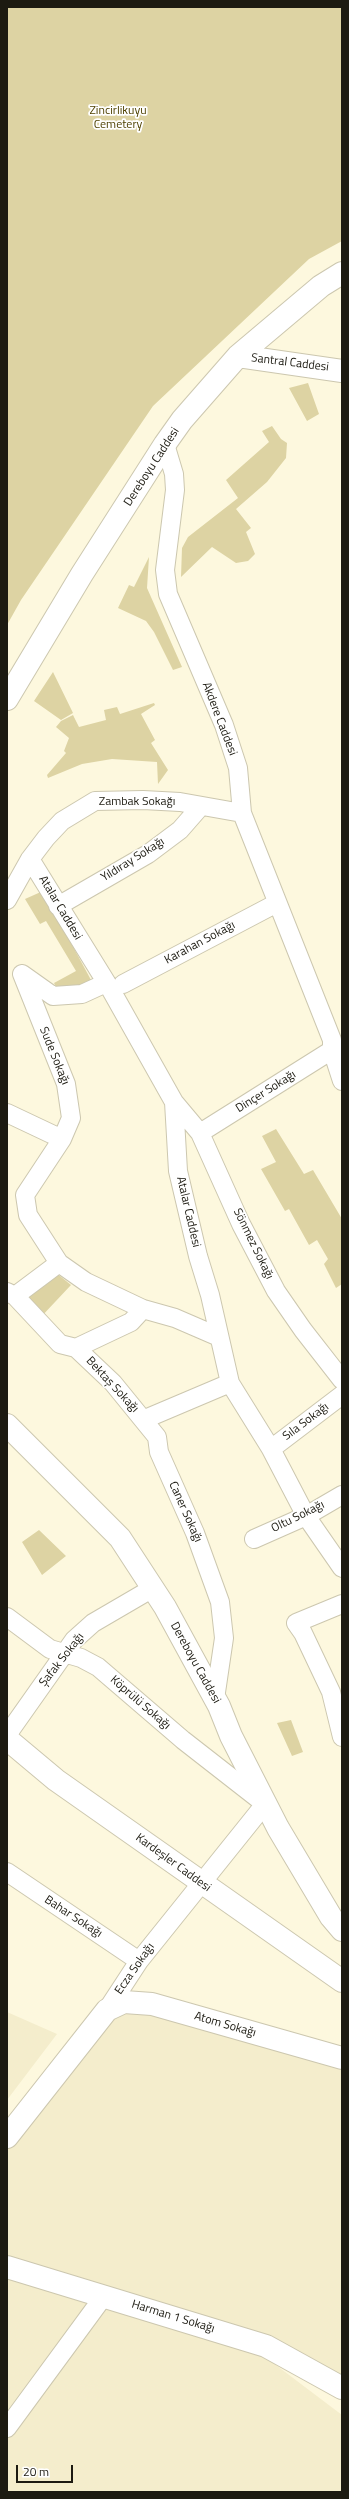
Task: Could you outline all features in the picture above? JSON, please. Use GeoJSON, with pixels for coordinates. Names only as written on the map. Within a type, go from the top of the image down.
{"type":"FeatureCollection","features":[{"type":"Feature","properties":{"kind":"street","name":"Dereboyu Caddesi"},"geometry":{"type":"LineString","coordinates":[[7,699],[165,444],[238,356],[321,286],[342,273]]}},
{"type":"Feature","properties":{"kind":"street","name":"Santral Caddesi"},"geometry":{"type":"LineString","coordinates":[[238,356],[342,371]]}},
{"type":"Feature","properties":{"kind":"street","name":"Akdere Caddesi"},"geometry":{"type":"LineString","coordinates":[[165,444],[174,474],[175,490],[165,582],[179,624],[224,725],[238,768],[242,813],[277,903],[335,1042],[342,1081]]}},
{"type":"Feature","properties":{"kind":"street","name":"Zambak Sokağı"},"geometry":{"type":"LineString","coordinates":[[7,900],[30,859],[46,838],[62,821],[95,801],[144,800],[201,806],[242,813]]}},
{"type":"Feature","properties":{"kind":"street","name":"Yıldıray Sokağı"},"geometry":{"type":"LineString","coordinates":[[58,906],[148,854],[180,830],[201,806]]}},
{"type":"Feature","properties":{"kind":"street","name":"Atalar Caddesi"},"geometry":{"type":"LineString","coordinates":[[30,859],[58,906],[114,983],[174,1102],[178,1171],[198,1256],[210,1294],[230,1384],[271,1449],[306,1516],[342,1568]]}},
{"type":"Feature","properties":{"kind":"street","name":"Karahan Sokağı"},"geometry":{"type":"LineString","coordinates":[[14,976],[53,996],[82,994],[114,983],[277,903]]}},
{"type":"Feature","properties":{"kind":"street","name":"Sude Sokağı"},"geometry":{"type":"LineString","coordinates":[[14,976],[66,1084],[71,1118],[62,1139],[26,1195],[25,1200],[28,1215],[59,1263]]}},
{"type":"Feature","properties":{"kind":"street","name":"Dinçer Sokağı"},"geometry":{"type":"LineString","coordinates":[[200,1134],[335,1042]]}},
{"type":"Feature","properties":{"kind":"street","name":"Sönmez Sokağı"},"geometry":{"type":"LineString","coordinates":[[174,1102],[200,1134],[241,1224],[276,1291],[303,1330],[342,1380]]}},
{"type":"Feature","properties":{"kind":"street"},"geometry":{"type":"LineString","coordinates":[[7,1113],[62,1139]]}},
{"type":"Feature","properties":{"kind":"street"},"geometry":{"type":"LineString","coordinates":[[11,1294],[59,1263],[86,1282],[143,1309],[175,1318],[219,1337]]}},
{"type":"Feature","properties":{"kind":"street","name":"Bektaş Sokağı"},"geometry":{"type":"LineString","coordinates":[[11,1294],[60,1344],[76,1348],[114,1383],[130,1405],[145,1419]]}},
{"type":"Feature","properties":{"kind":"street"},"geometry":{"type":"LineString","coordinates":[[76,1348],[131,1322],[143,1309]]}},
{"type":"Feature","properties":{"kind":"street"},"geometry":{"type":"LineString","coordinates":[[145,1419],[230,1384]]}},
{"type":"Feature","properties":{"kind":"street","name":"Sıla Sokağı"},"geometry":{"type":"LineString","coordinates":[[271,1449],[342,1395]]}},
{"type":"Feature","properties":{"kind":"street","name":"Caner Sokağı"},"geometry":{"type":"LineString","coordinates":[[145,1419],[157,1437],[158,1452],[195,1533],[220,1602],[224,1638],[215,1698]]}},
{"type":"Feature","properties":{"kind":"street","name":"Dereboyu Caddesi"},"geometry":{"type":"LineString","coordinates":[[7,1425],[120,1538],[153,1588],[215,1698],[265,1804],[330,1917],[342,1930]]}},
{"type":"Feature","properties":{"kind":"street","name":"Oltu Sokağı"},"geometry":{"type":"LineString","coordinates":[[254,1539],[306,1516],[342,1495]]}},
{"type":"Feature","properties":{"kind":"street","name":"Şafak Sokağı"},"geometry":{"type":"LineString","coordinates":[[7,1735],[74,1640],[93,1623],[153,1588]]}},
{"type":"Feature","properties":{"kind":"street"},"geometry":{"type":"LineString","coordinates":[[342,1604],[296,1622],[318,1662],[340,1712],[342,1736]]}},
{"type":"Feature","properties":{"kind":"street","name":"Köprülü Sokağı"},"geometry":{"type":"LineString","coordinates":[[7,1617],[50,1649],[66,1653],[98,1667],[183,1740],[265,1804]]}},
{"type":"Feature","properties":{"kind":"street","name":"Kardeşler Caddesi"},"geometry":{"type":"LineString","coordinates":[[7,1739],[56,1780],[200,1883],[342,1981]]}},
{"type":"Feature","properties":{"kind":"street","name":"Ecza Sokağı"},"geometry":{"type":"LineString","coordinates":[[7,2137],[107,2010],[139,1961],[200,1883],[265,1804]]}},
{"type":"Feature","properties":{"kind":"street","name":"Bahar Sokağı"},"geometry":{"type":"LineString","coordinates":[[7,1872],[139,1961]]}},
{"type":"Feature","properties":{"kind":"street","name":"Atom Sokağı"},"geometry":{"type":"LineString","coordinates":[[107,2010],[124,2002],[152,2004],[342,2058]]}},
{"type":"Feature","properties":{"kind":"street","name":"Harman 1 Sokağı"},"geometry":{"type":"LineString","coordinates":[[7,2267],[266,2346],[339,2388]]}},
{"type":"Feature","properties":{"kind":"street"},"geometry":{"type":"LineString","coordinates":[[7,2428],[104,2296]]}},
{"type":"Feature","properties":{"kind":"shaded area"},"geometry":{"type":"Polygon","coordinates":[[[116,2002],[342,2067],[342,2377],[260,2353],[342,2415],[342,2492],[7,2492],[7,2151],[116,2002]]]}},
{"type":"Feature","properties":{"kind":"shaded area"},"geometry":{"type":"Polygon","coordinates":[[[7,2012],[57,2034],[7,2100],[7,2012]]]}},
{"type":"Feature","properties":{"kind":"green space","name":"Zincirlikuyu Cemetery"},"geometry":{"type":"Polygon","coordinates":[[[7,7],[342,7],[342,241],[309,259],[153,406],[21,600],[7,625],[7,7]]]}},
{"type":"Feature","properties":{"kind":"green space"},"geometry":{"type":"Polygon","coordinates":[[[308,383],[319,414],[307,421],[289,388],[308,383]]]}},
{"type":"Feature","properties":{"kind":"green space"},"geometry":{"type":"Polygon","coordinates":[[[272,426],[281,439],[287,443],[286,458],[267,482],[236,509],[251,528],[246,532],[255,554],[248,561],[236,563],[212,547],[181,577],[182,548],[188,537],[238,498],[226,480],[269,442],[262,431],[272,426]]]}},
{"type":"Feature","properties":{"kind":"green space"},"geometry":{"type":"Polygon","coordinates":[[[149,557],[147,588],[182,667],[173,670],[154,632],[146,621],[118,608],[129,585],[134,587],[149,557]]]}},
{"type":"Feature","properties":{"kind":"green space"},"geometry":{"type":"Polygon","coordinates":[[[53,672],[73,713],[61,720],[34,701],[53,672]]]}},
{"type":"Feature","properties":{"kind":"green space"},"geometry":{"type":"Polygon","coordinates":[[[154,703],[155,705],[141,714],[155,740],[151,743],[168,770],[158,784],[157,762],[112,759],[82,764],[48,778],[47,775],[66,753],[64,751],[69,738],[56,727],[61,721],[73,715],[79,727],[106,720],[104,710],[117,707],[120,714],[154,703]]]}},
{"type":"Feature","properties":{"kind":"green space"},"geometry":{"type":"Polygon","coordinates":[[[43,891],[91,980],[88,988],[57,989],[54,983],[76,971],[46,921],[40,924],[25,899],[43,891]]]}},
{"type":"Feature","properties":{"kind":"green space"},"geometry":{"type":"Polygon","coordinates":[[[276,1129],[304,1174],[313,1170],[342,1219],[342,1284],[336,1288],[324,1264],[328,1259],[317,1240],[309,1245],[289,1209],[285,1211],[261,1169],[276,1162],[262,1136],[276,1129]]]}},
{"type":"Feature","properties":{"kind":"green space"},"geometry":{"type":"Polygon","coordinates":[[[55,1272],[71,1285],[40,1318],[22,1299],[55,1272]]]}},
{"type":"Feature","properties":{"kind":"green space"},"geometry":{"type":"Polygon","coordinates":[[[39,1530],[66,1556],[42,1575],[22,1542],[39,1530]]]}},
{"type":"Feature","properties":{"kind":"green space"},"geometry":{"type":"Polygon","coordinates":[[[291,1720],[303,1752],[292,1756],[277,1723],[291,1720]]]}}]}
